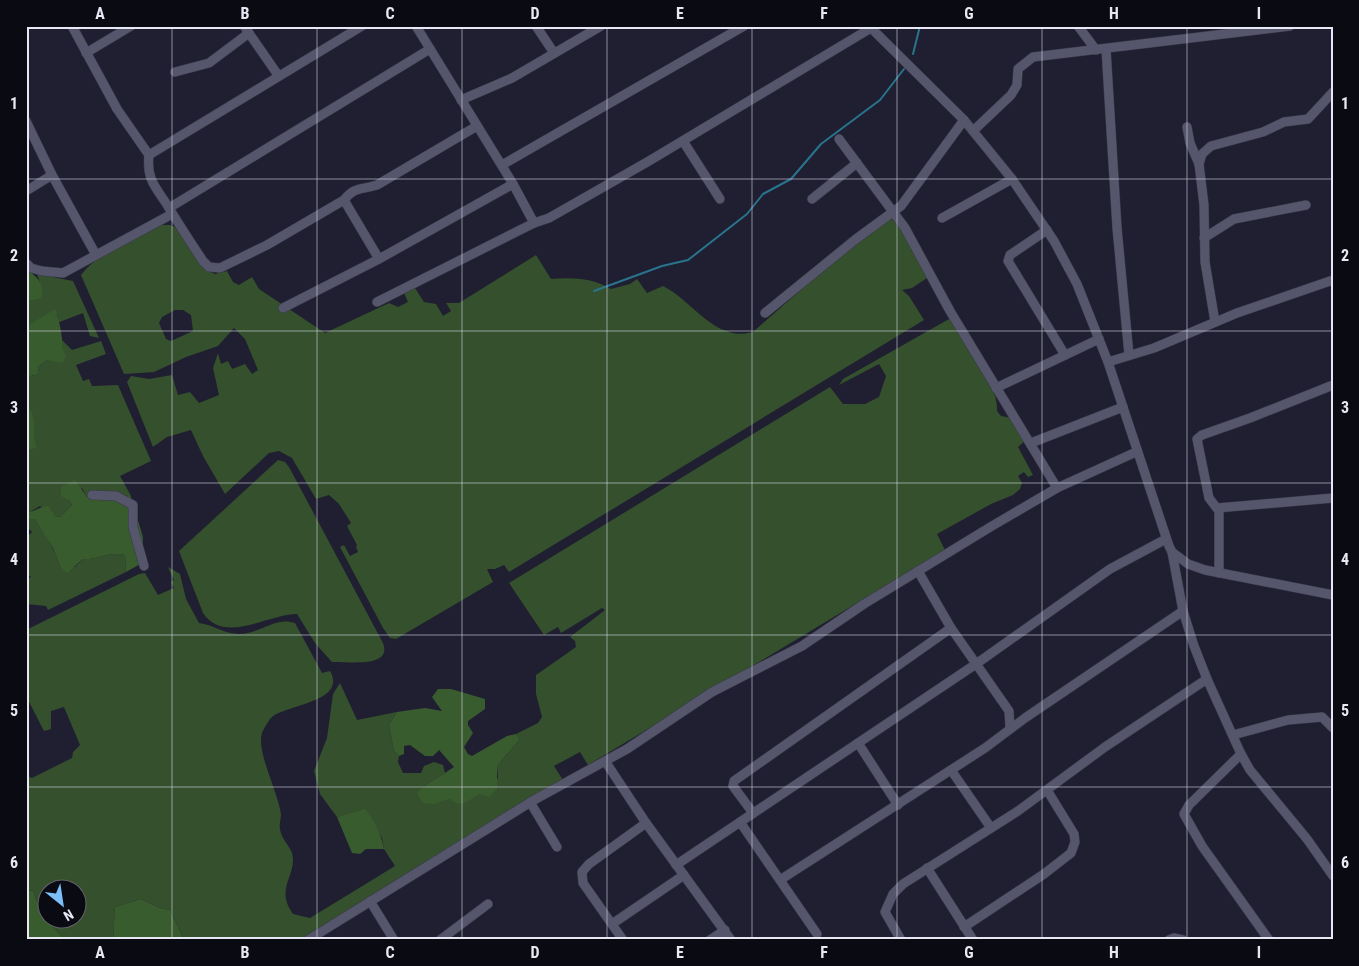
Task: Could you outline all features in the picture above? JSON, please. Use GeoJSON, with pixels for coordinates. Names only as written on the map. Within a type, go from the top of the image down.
{"type":"FeatureCollection","features":[{"type":"Feature","properties":{"kind":"street"},"geometry":{"type":"LineString","coordinates":[[72,26],[117,109],[149,155],[148,167],[150,178],[159,196],[171,211],[203,261],[209,266],[220,268],[267,245],[344,200],[350,193],[361,187],[377,185],[477,126]]}},
{"type":"Feature","properties":{"kind":"street"},"geometry":{"type":"LineString","coordinates":[[86,53],[131,26]]}},
{"type":"Feature","properties":{"kind":"street"},"geometry":{"type":"LineString","coordinates":[[149,155],[278,75],[362,26]]}},
{"type":"Feature","properties":{"kind":"street"},"geometry":{"type":"LineString","coordinates":[[416,26],[502,165],[534,223]]}},
{"type":"Feature","properties":{"kind":"street"},"geometry":{"type":"LineString","coordinates":[[536,26],[554,53]]}},
{"type":"Feature","properties":{"kind":"street"},"geometry":{"type":"LineString","coordinates":[[461,100],[506,81],[601,26]]}},
{"type":"Feature","properties":{"kind":"street"},"geometry":{"type":"LineString","coordinates":[[502,165],[744,26]]}},
{"type":"Feature","properties":{"kind":"street"},"geometry":{"type":"LineString","coordinates":[[1078,26],[1096,50]]}},
{"type":"Feature","properties":{"kind":"street"},"geometry":{"type":"LineString","coordinates":[[1190,26],[1192,36]]}},
{"type":"Feature","properties":{"kind":"street"},"geometry":{"type":"LineString","coordinates":[[973,131],[1011,95],[1017,85],[1018,69],[1033,56],[1106,49],[1192,36],[1290,26]]}},
{"type":"Feature","properties":{"kind":"street"},"geometry":{"type":"LineString","coordinates":[[377,302],[534,223],[549,218],[683,141],[870,27],[964,120],[1012,179],[1047,230],[1070,270],[1108,362],[1136,452],[1172,552],[1183,611],[1207,679],[1250,770],[1307,839],[1333,876]]}},
{"type":"Feature","properties":{"kind":"street"},"geometry":{"type":"LineString","coordinates":[[175,72],[208,63],[246,30],[278,75]]}},
{"type":"Feature","properties":{"kind":"street"},"geometry":{"type":"LineString","coordinates":[[26,263],[31,268],[42,271],[63,273],[171,211],[430,49]]}},
{"type":"Feature","properties":{"kind":"street"},"geometry":{"type":"LineString","coordinates":[[1106,49],[1116,228],[1130,355]]}},
{"type":"Feature","properties":{"kind":"street"},"geometry":{"type":"LineString","coordinates":[[1199,164],[1203,151],[1211,146],[1263,132],[1284,122],[1311,118],[1333,92]]}},
{"type":"Feature","properties":{"kind":"street"},"geometry":{"type":"LineString","coordinates":[[766,313],[856,239],[894,213],[909,198],[964,120]]}},
{"type":"Feature","properties":{"kind":"street"},"geometry":{"type":"LineString","coordinates":[[26,122],[52,175],[96,255]]}},
{"type":"Feature","properties":{"kind":"street"},"geometry":{"type":"LineString","coordinates":[[1188,127],[1190,143],[1199,164],[1204,197],[1205,262],[1215,322]]}},
{"type":"Feature","properties":{"kind":"street"},"geometry":{"type":"LineString","coordinates":[[839,138],[894,213],[996,388],[1058,488]]}},
{"type":"Feature","properties":{"kind":"street"},"geometry":{"type":"LineString","coordinates":[[683,141],[720,199]]}},
{"type":"Feature","properties":{"kind":"street"},"geometry":{"type":"LineString","coordinates":[[812,199],[857,163]]}},
{"type":"Feature","properties":{"kind":"street"},"geometry":{"type":"LineString","coordinates":[[26,191],[52,175]]}},
{"type":"Feature","properties":{"kind":"street"},"geometry":{"type":"LineString","coordinates":[[942,218],[1012,179]]}},
{"type":"Feature","properties":{"kind":"street"},"geometry":{"type":"LineString","coordinates":[[283,308],[379,259],[513,184]]}},
{"type":"Feature","properties":{"kind":"street"},"geometry":{"type":"LineString","coordinates":[[344,200],[379,259]]}},
{"type":"Feature","properties":{"kind":"street"},"geometry":{"type":"LineString","coordinates":[[1204,238],[1234,219],[1306,205]]}},
{"type":"Feature","properties":{"kind":"street"},"geometry":{"type":"LineString","coordinates":[[1047,230],[1010,255],[1008,261],[1065,356]]}},
{"type":"Feature","properties":{"kind":"street"},"geometry":{"type":"LineString","coordinates":[[1108,362],[1184,338],[1215,322],[1333,280]]}},
{"type":"Feature","properties":{"kind":"street"},"geometry":{"type":"LineString","coordinates":[[996,388],[1099,339]]}},
{"type":"Feature","properties":{"kind":"street"},"geometry":{"type":"LineString","coordinates":[[1220,573],[1220,525],[1217,508],[1209,498],[1196,439],[1202,434],[1250,418],[1333,385]]}},
{"type":"Feature","properties":{"kind":"street"},"geometry":{"type":"LineString","coordinates":[[1031,443],[1123,408]]}},
{"type":"Feature","properties":{"kind":"street"},"geometry":{"type":"LineString","coordinates":[[308,940],[530,802],[641,740],[712,692],[802,646],[864,604],[1058,488],[1136,452]]}},
{"type":"Feature","properties":{"kind":"street"},"geometry":{"type":"LineString","coordinates":[[92,495],[116,496],[133,505],[133,526],[144,566]]}},
{"type":"Feature","properties":{"kind":"street"},"geometry":{"type":"LineString","coordinates":[[1217,508],[1333,498]]}},
{"type":"Feature","properties":{"kind":"street"},"geometry":{"type":"LineString","coordinates":[[676,865],[976,664],[1110,569],[1166,539]]}},
{"type":"Feature","properties":{"kind":"street"},"geometry":{"type":"LineString","coordinates":[[1172,552],[1188,564],[1220,573],[1333,595]]}},
{"type":"Feature","properties":{"kind":"street"},"geometry":{"type":"LineString","coordinates":[[918,571],[951,628],[1009,711],[1025,718]]}},
{"type":"Feature","properties":{"kind":"street"},"geometry":{"type":"LineString","coordinates":[[780,880],[951,770],[1183,611]]}},
{"type":"Feature","properties":{"kind":"street"},"geometry":{"type":"LineString","coordinates":[[753,813],[733,786],[734,781],[951,628]]}},
{"type":"Feature","properties":{"kind":"street"},"geometry":{"type":"LineString","coordinates":[[901,940],[885,912],[889,900],[903,884],[991,828],[1150,716],[1207,679]]}},
{"type":"Feature","properties":{"kind":"street"},"geometry":{"type":"LineString","coordinates":[[1009,711],[1010,728]]}},
{"type":"Feature","properties":{"kind":"street"},"geometry":{"type":"LineString","coordinates":[[1233,736],[1288,720],[1333,716]]}},
{"type":"Feature","properties":{"kind":"street"},"geometry":{"type":"LineString","coordinates":[[1322,717],[1333,728]]}},
{"type":"Feature","properties":{"kind":"street"},"geometry":{"type":"LineString","coordinates":[[858,743],[898,805]]}},
{"type":"Feature","properties":{"kind":"street"},"geometry":{"type":"LineString","coordinates":[[1241,754],[1188,805],[1184,814],[1202,846],[1269,940]]}},
{"type":"Feature","properties":{"kind":"street"},"geometry":{"type":"LineString","coordinates":[[605,761],[646,823],[731,940]]}},
{"type":"Feature","properties":{"kind":"street"},"geometry":{"type":"LineString","coordinates":[[951,770],[991,828]]}},
{"type":"Feature","properties":{"kind":"street"},"geometry":{"type":"LineString","coordinates":[[964,927],[1044,874],[1072,851],[1074,834],[1047,790]]}},
{"type":"Feature","properties":{"kind":"street"},"geometry":{"type":"LineString","coordinates":[[530,802],[557,847]]}},
{"type":"Feature","properties":{"kind":"street"},"geometry":{"type":"LineString","coordinates":[[740,822],[817,934]]}},
{"type":"Feature","properties":{"kind":"street"},"geometry":{"type":"LineString","coordinates":[[623,940],[583,884],[582,872],[589,864],[646,823]]}},
{"type":"Feature","properties":{"kind":"street"},"geometry":{"type":"LineString","coordinates":[[927,868],[973,940]]}},
{"type":"Feature","properties":{"kind":"street"},"geometry":{"type":"LineString","coordinates":[[612,924],[684,875]]}},
{"type":"Feature","properties":{"kind":"street"},"geometry":{"type":"LineString","coordinates":[[370,901],[394,940]]}},
{"type":"Feature","properties":{"kind":"street"},"geometry":{"type":"LineString","coordinates":[[440,940],[488,904]]}},
{"type":"Feature","properties":{"kind":"street"},"geometry":{"type":"LineString","coordinates":[[710,940],[725,930]]}},
{"type":"Feature","properties":{"kind":"street"},"geometry":{"type":"LineString","coordinates":[[1169,940],[1174,938],[1183,940]]}},
{"type":"Feature","properties":{"kind":"green space"},"geometry":{"type":"Polygon","coordinates":[[[896,219],[930,276],[912,288],[902,290],[909,296],[924,320],[509,572],[504,565],[495,569],[487,569],[493,582],[396,639],[390,638],[383,628],[340,547],[344,545],[350,556],[358,552],[357,545],[347,526],[351,523],[339,504],[329,495],[316,499],[292,458],[279,451],[269,453],[225,494],[203,456],[191,430],[167,437],[153,447],[127,382],[131,376],[149,379],[172,375],[178,395],[190,392],[199,403],[219,395],[213,368],[218,353],[221,364],[228,361],[232,369],[245,364],[252,374],[258,370],[245,339],[234,328],[218,346],[186,357],[154,372],[124,374],[81,275],[107,252],[160,225],[170,225],[177,228],[209,271],[215,274],[227,271],[233,282],[239,285],[252,277],[259,289],[325,333],[389,303],[398,307],[408,302],[404,293],[415,288],[424,302],[436,304],[443,316],[451,311],[446,303],[459,303],[536,255],[551,279],[582,279],[611,289],[630,284],[637,279],[647,293],[663,286],[716,326],[728,332],[740,334],[753,332],[827,267],[886,220],[896,219]],[[175,310],[162,317],[159,323],[166,339],[171,341],[193,331],[191,315],[183,310],[175,310]]]}},
{"type":"Feature","properties":{"kind":"green space"},"geometry":{"type":"Polygon","coordinates":[[[26,268],[41,284],[42,293],[41,298],[26,302],[26,268]]]}},
{"type":"Feature","properties":{"kind":"green space"},"geometry":{"type":"Polygon","coordinates":[[[37,274],[73,281],[99,338],[90,336],[83,313],[57,323],[58,315],[26,327],[26,302],[29,302],[40,283],[37,274]]]}},
{"type":"Feature","properties":{"kind":"green space"},"geometry":{"type":"Polygon","coordinates":[[[55,309],[58,316],[62,347],[66,356],[63,363],[47,360],[38,367],[39,374],[26,377],[26,327],[55,309]]]}},
{"type":"Feature","properties":{"kind":"green space"},"geometry":{"type":"Polygon","coordinates":[[[949,319],[965,336],[988,375],[997,411],[1001,416],[1012,418],[1026,440],[1018,447],[1033,475],[1028,477],[1024,472],[1018,476],[1022,483],[1020,489],[1013,495],[991,504],[937,534],[945,550],[588,765],[580,752],[554,766],[563,780],[406,874],[303,940],[184,940],[170,910],[160,908],[141,899],[115,907],[113,940],[66,940],[54,928],[88,928],[88,878],[38,878],[38,905],[33,890],[26,892],[26,776],[32,778],[72,758],[73,752],[80,745],[64,707],[51,711],[51,729],[44,731],[26,696],[26,630],[139,574],[145,573],[158,595],[174,588],[171,582],[174,580],[168,567],[180,574],[186,599],[199,623],[229,633],[239,634],[254,631],[274,623],[288,621],[295,623],[322,673],[330,671],[333,681],[330,690],[323,696],[272,717],[262,733],[261,741],[281,814],[281,832],[292,853],[292,868],[286,889],[288,905],[293,914],[310,918],[395,866],[384,849],[382,838],[365,810],[337,817],[320,794],[314,771],[327,738],[333,694],[340,683],[357,720],[397,712],[389,725],[394,751],[399,756],[398,762],[403,773],[421,773],[424,766],[434,762],[443,765],[445,773],[420,789],[449,799],[467,802],[498,778],[497,766],[520,739],[516,734],[538,723],[542,717],[536,694],[536,675],[576,647],[575,641],[570,637],[605,610],[602,608],[561,633],[558,627],[544,635],[509,583],[830,387],[843,404],[865,404],[879,397],[886,376],[879,364],[839,385],[843,379],[949,319]]]}},
{"type":"Feature","properties":{"kind":"green space"},"geometry":{"type":"Polygon","coordinates":[[[62,340],[72,350],[101,341],[106,354],[76,365],[83,381],[89,379],[92,386],[118,385],[151,461],[120,476],[130,494],[126,497],[109,500],[87,497],[82,488],[69,500],[72,505],[60,517],[55,516],[40,506],[30,512],[26,512],[26,482],[29,478],[26,474],[26,451],[29,451],[34,430],[30,409],[26,409],[26,377],[39,374],[38,367],[47,360],[55,360],[62,347],[62,340]]]}},
{"type":"Feature","properties":{"kind":"green space"},"geometry":{"type":"Polygon","coordinates":[[[26,409],[30,409],[32,414],[37,447],[26,451],[26,409]]]}},
{"type":"Feature","properties":{"kind":"green space"},"geometry":{"type":"Polygon","coordinates":[[[278,460],[285,462],[289,467],[383,643],[384,651],[381,657],[366,662],[332,662],[315,643],[297,614],[285,615],[247,626],[222,627],[212,622],[203,613],[179,551],[278,460]]]}},
{"type":"Feature","properties":{"kind":"green space"},"geometry":{"type":"Polygon","coordinates":[[[75,480],[87,497],[120,499],[130,494],[143,537],[142,563],[126,572],[125,555],[113,554],[83,559],[67,573],[60,566],[53,548],[35,519],[28,519],[26,524],[26,512],[45,506],[48,506],[55,516],[60,517],[72,505],[69,500],[61,496],[61,487],[75,480]]]}},
{"type":"Feature","properties":{"kind":"green space"},"geometry":{"type":"Polygon","coordinates":[[[28,519],[35,519],[46,536],[60,566],[75,567],[83,559],[119,554],[125,555],[126,572],[48,610],[46,606],[26,604],[26,580],[31,577],[26,574],[26,538],[32,532],[26,526],[28,519]]]}},
{"type":"Feature","properties":{"kind":"green space"},"geometry":{"type":"Polygon","coordinates":[[[438,689],[451,689],[485,699],[485,709],[468,721],[468,725],[473,733],[464,747],[468,754],[472,756],[507,736],[516,734],[520,739],[497,766],[497,789],[489,797],[480,794],[467,802],[458,804],[449,799],[434,804],[423,803],[417,794],[420,789],[454,767],[439,750],[433,756],[425,756],[410,745],[404,746],[404,754],[399,756],[394,751],[389,725],[397,712],[425,708],[442,711],[432,697],[438,689]]]}},
{"type":"Feature","properties":{"kind":"green space"},"geometry":{"type":"Polygon","coordinates":[[[365,809],[377,828],[384,849],[366,849],[360,854],[352,853],[337,817],[365,809]]]}},
{"type":"Feature","properties":{"kind":"green space"},"geometry":{"type":"Polygon","coordinates":[[[33,890],[38,905],[38,928],[54,928],[66,940],[26,940],[26,892],[33,890]]]}},
{"type":"Feature","properties":{"kind":"green space"},"geometry":{"type":"Polygon","coordinates":[[[141,899],[160,908],[170,910],[184,940],[113,940],[115,907],[141,899]]]}},
{"type":"Feature","properties":{"kind":"waterway"},"geometry":{"type":"LineString","coordinates":[[913,54],[920,26]]}},
{"type":"Feature","properties":{"kind":"waterway"},"geometry":{"type":"LineString","coordinates":[[594,291],[662,266],[688,260],[747,214],[763,194],[791,179],[821,144],[880,100],[904,69]]}}]}
